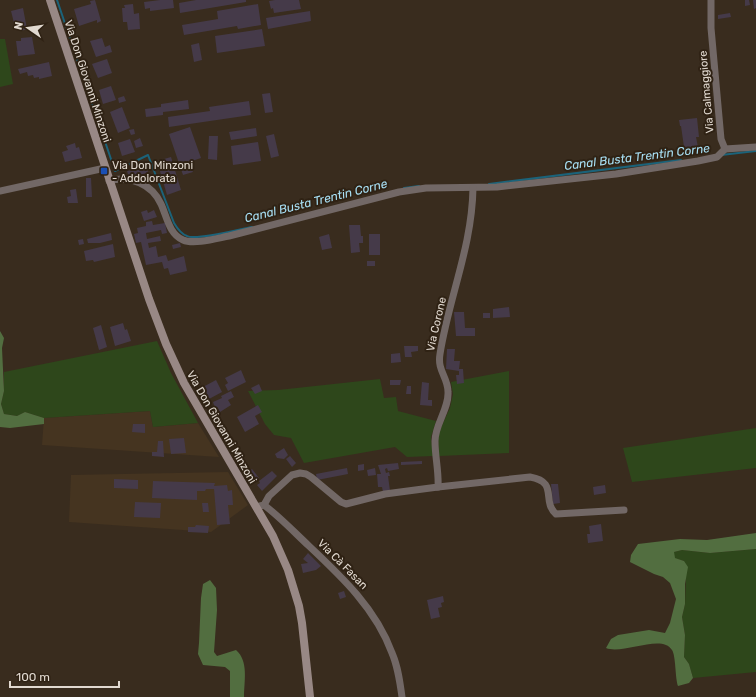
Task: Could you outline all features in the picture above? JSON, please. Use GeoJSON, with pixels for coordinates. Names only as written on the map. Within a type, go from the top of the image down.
{"type":"FeatureCollection","features":[{"type":"Feature","properties":{"kind":"street","name":"Via Don Giovanni Minzoni"},"geometry":{"type":"LineString","coordinates":[[50,0],[157,323],[174,363],[201,414],[260,506],[281,552],[294,589],[302,623],[310,697]]}},
{"type":"Feature","properties":{"kind":"street","name":"Via Calmaggiore"},"geometry":{"type":"LineString","coordinates":[[711,0],[711,28],[721,139],[725,149]]}},
{"type":"Feature","properties":{"kind":"street"},"geometry":{"type":"LineString","coordinates":[[109,181],[127,178],[143,184],[161,203],[173,232],[184,240],[195,241],[212,240],[229,236],[399,192],[432,188],[497,187],[637,171],[717,157],[725,149],[756,147]]}},
{"type":"Feature","properties":{"kind":"street"},"geometry":{"type":"LineString","coordinates":[[0,191],[105,168]]}},
{"type":"Feature","properties":{"kind":"street","name":"Via Corone"},"geometry":{"type":"LineString","coordinates":[[438,487],[435,441],[436,431],[447,402],[448,392],[445,380],[439,367],[439,356],[448,313],[466,246],[472,209],[473,188]]}},
{"type":"Feature","properties":{"kind":"street"},"geometry":{"type":"LineString","coordinates":[[260,506],[268,496],[292,475],[300,473],[311,477],[341,502],[346,504],[385,494],[530,477],[536,478],[547,486],[552,511],[556,514],[624,510]]}},
{"type":"Feature","properties":{"kind":"street","name":"Via Cà Fasan"},"geometry":{"type":"LineString","coordinates":[[260,506],[280,518],[348,583],[361,599],[372,614],[392,652],[402,697]]}},
{"type":"Feature","properties":{"kind":"shaded area"},"geometry":{"type":"Polygon","coordinates":[[[150,411],[153,427],[198,423],[219,457],[42,445],[44,418],[150,411]]]}},
{"type":"Feature","properties":{"kind":"shaded area"},"geometry":{"type":"Polygon","coordinates":[[[228,472],[248,505],[211,532],[69,522],[71,475],[228,472]]]}},
{"type":"Feature","properties":{"kind":"green space"},"geometry":{"type":"Polygon","coordinates":[[[0,39],[5,39],[13,84],[0,87],[0,39]]]}},
{"type":"Feature","properties":{"kind":"green space"},"geometry":{"type":"Polygon","coordinates":[[[0,331],[4,338],[2,348],[4,391],[1,404],[4,414],[17,416],[25,412],[44,418],[44,424],[10,428],[0,427],[0,331]]]}},
{"type":"Feature","properties":{"kind":"green space"},"geometry":{"type":"Polygon","coordinates":[[[157,341],[171,373],[198,423],[153,427],[150,411],[44,418],[25,412],[17,416],[4,414],[1,404],[4,391],[4,372],[157,341]]]}},
{"type":"Feature","properties":{"kind":"green space"},"geometry":{"type":"Polygon","coordinates":[[[509,371],[509,453],[439,456],[439,432],[450,408],[453,394],[451,382],[509,371]]]}},
{"type":"Feature","properties":{"kind":"green space"},"geometry":{"type":"Polygon","coordinates":[[[380,379],[384,398],[396,397],[398,411],[436,421],[431,437],[433,456],[407,457],[395,447],[304,463],[291,438],[274,435],[265,424],[248,391],[278,390],[380,379]]]}},
{"type":"Feature","properties":{"kind":"green space"},"geometry":{"type":"Polygon","coordinates":[[[756,428],[756,468],[632,482],[623,448],[756,428]]]}},
{"type":"Feature","properties":{"kind":"green space"},"geometry":{"type":"Polygon","coordinates":[[[756,533],[756,549],[710,553],[682,550],[674,552],[675,558],[684,561],[688,567],[685,584],[685,604],[682,617],[685,635],[684,657],[689,664],[693,678],[689,683],[678,686],[673,653],[667,645],[651,644],[622,649],[606,648],[611,639],[618,635],[649,630],[665,633],[670,623],[676,599],[670,583],[663,577],[630,562],[631,555],[638,544],[680,539],[707,540],[756,533]]]}},
{"type":"Feature","properties":{"kind":"green space"},"geometry":{"type":"Polygon","coordinates":[[[756,549],[756,672],[693,678],[689,664],[684,657],[685,635],[682,617],[685,604],[686,576],[684,561],[674,558],[674,552],[682,550],[710,553],[756,549]]]}},
{"type":"Feature","properties":{"kind":"green space"},"geometry":{"type":"Polygon","coordinates":[[[210,580],[216,588],[217,610],[214,652],[217,656],[236,650],[240,655],[243,660],[245,672],[244,697],[230,697],[230,671],[225,667],[203,665],[198,654],[203,584],[210,580]]]}},
{"type":"Feature","properties":{"kind":"building"},"geometry":{"type":"Polygon","coordinates":[[[95,0],[101,21],[97,23],[97,20],[79,26],[74,9],[91,4],[90,1],[95,0]]]}},
{"type":"Feature","properties":{"kind":"building"},"geometry":{"type":"Polygon","coordinates":[[[173,0],[174,8],[150,11],[150,8],[145,9],[144,2],[173,0]]]}},
{"type":"Feature","properties":{"kind":"building"},"geometry":{"type":"Polygon","coordinates":[[[196,0],[246,0],[246,2],[180,13],[179,3],[196,0]]]}},
{"type":"Feature","properties":{"kind":"building"},"geometry":{"type":"Polygon","coordinates":[[[299,0],[301,9],[274,13],[273,8],[271,9],[269,1],[299,0]]]}},
{"type":"Feature","properties":{"kind":"building"},"geometry":{"type":"Polygon","coordinates":[[[745,0],[749,0],[750,5],[745,6],[745,0]]]}},
{"type":"Feature","properties":{"kind":"building"},"geometry":{"type":"Polygon","coordinates":[[[753,0],[756,0],[756,8],[754,9],[753,0]]]}},
{"type":"Feature","properties":{"kind":"building"},"geometry":{"type":"Polygon","coordinates":[[[133,4],[134,14],[139,13],[140,29],[128,30],[127,22],[123,22],[122,8],[125,8],[124,5],[133,4]]]}},
{"type":"Feature","properties":{"kind":"building"},"geometry":{"type":"Polygon","coordinates":[[[258,4],[261,25],[238,29],[237,26],[184,35],[182,25],[218,19],[217,11],[258,4]]]}},
{"type":"Feature","properties":{"kind":"building"},"geometry":{"type":"Polygon","coordinates":[[[23,8],[27,29],[21,31],[20,26],[15,27],[11,11],[23,8]]]}},
{"type":"Feature","properties":{"kind":"building"},"geometry":{"type":"Polygon","coordinates":[[[310,11],[311,21],[268,29],[266,18],[310,11]]]}},
{"type":"Feature","properties":{"kind":"building"},"geometry":{"type":"Polygon","coordinates":[[[730,13],[731,17],[718,19],[718,15],[730,13]]]}},
{"type":"Feature","properties":{"kind":"building"},"geometry":{"type":"Polygon","coordinates":[[[262,29],[265,46],[217,53],[215,36],[262,29]]]}},
{"type":"Feature","properties":{"kind":"building"},"geometry":{"type":"Polygon","coordinates":[[[32,37],[35,54],[18,56],[16,41],[21,41],[21,38],[32,37]]]}},
{"type":"Feature","properties":{"kind":"building"},"geometry":{"type":"Polygon","coordinates":[[[102,38],[105,47],[110,45],[112,52],[96,57],[90,41],[102,38]]]}},
{"type":"Feature","properties":{"kind":"building"},"geometry":{"type":"Polygon","coordinates":[[[199,43],[202,60],[194,62],[191,45],[199,43]]]}},
{"type":"Feature","properties":{"kind":"building"},"geometry":{"type":"Polygon","coordinates":[[[107,59],[112,73],[98,78],[92,64],[107,59]]]}},
{"type":"Feature","properties":{"kind":"building"},"geometry":{"type":"Polygon","coordinates":[[[49,62],[52,76],[39,79],[39,77],[34,78],[33,75],[28,76],[27,72],[20,74],[18,69],[49,62]]]}},
{"type":"Feature","properties":{"kind":"building"},"geometry":{"type":"Polygon","coordinates":[[[111,86],[116,100],[103,104],[99,90],[111,86]]]}},
{"type":"Feature","properties":{"kind":"building"},"geometry":{"type":"Polygon","coordinates":[[[270,93],[273,112],[265,113],[262,94],[270,93]]]}},
{"type":"Feature","properties":{"kind":"building"},"geometry":{"type":"Polygon","coordinates":[[[124,96],[126,101],[119,103],[118,98],[124,96]]]}},
{"type":"Feature","properties":{"kind":"building"},"geometry":{"type":"Polygon","coordinates":[[[188,100],[189,109],[163,112],[163,115],[146,117],[145,109],[161,107],[161,104],[188,100]]]}},
{"type":"Feature","properties":{"kind":"building"},"geometry":{"type":"Polygon","coordinates":[[[249,101],[251,115],[169,127],[168,117],[210,111],[209,107],[249,101]]]}},
{"type":"Feature","properties":{"kind":"building"},"geometry":{"type":"Polygon","coordinates":[[[122,107],[130,128],[118,133],[110,112],[122,107]]]}},
{"type":"Feature","properties":{"kind":"building"},"geometry":{"type":"Polygon","coordinates":[[[697,118],[699,137],[696,137],[699,152],[685,154],[679,120],[697,118]]]}},
{"type":"Feature","properties":{"kind":"building"},"geometry":{"type":"Polygon","coordinates":[[[190,127],[201,158],[189,162],[193,172],[183,175],[169,134],[190,127]]]}},
{"type":"Feature","properties":{"kind":"building"},"geometry":{"type":"Polygon","coordinates":[[[256,128],[257,136],[231,140],[229,132],[256,128]]]}},
{"type":"Feature","properties":{"kind":"building"},"geometry":{"type":"Polygon","coordinates":[[[134,129],[135,134],[131,135],[129,130],[134,129]]]}},
{"type":"Feature","properties":{"kind":"building"},"geometry":{"type":"Polygon","coordinates":[[[274,134],[279,156],[271,158],[266,136],[274,134]]]}},
{"type":"Feature","properties":{"kind":"building"},"geometry":{"type":"Polygon","coordinates":[[[209,136],[218,136],[217,160],[208,159],[209,136]]]}},
{"type":"Feature","properties":{"kind":"building"},"geometry":{"type":"Polygon","coordinates":[[[140,138],[143,146],[136,148],[134,141],[140,138]]]}},
{"type":"Feature","properties":{"kind":"building"},"geometry":{"type":"Polygon","coordinates":[[[130,139],[135,152],[122,156],[118,143],[130,139]]]}},
{"type":"Feature","properties":{"kind":"building"},"geometry":{"type":"Polygon","coordinates":[[[258,142],[261,161],[233,165],[231,146],[258,142]]]}},
{"type":"Feature","properties":{"kind":"building"},"geometry":{"type":"Polygon","coordinates":[[[75,143],[76,148],[79,147],[82,158],[65,162],[62,152],[68,150],[66,146],[75,143]]]}},
{"type":"Feature","properties":{"kind":"building"},"geometry":{"type":"Polygon","coordinates":[[[171,157],[181,190],[167,195],[157,161],[171,157]]]}},
{"type":"Feature","properties":{"kind":"building"},"geometry":{"type":"Polygon","coordinates":[[[147,167],[148,173],[129,177],[127,171],[147,167]]]}},
{"type":"Feature","properties":{"kind":"building"},"geometry":{"type":"Polygon","coordinates":[[[86,178],[91,178],[92,197],[86,197],[86,178]]]}},
{"type":"Feature","properties":{"kind":"building"},"geometry":{"type":"Polygon","coordinates":[[[76,189],[78,203],[68,203],[67,197],[71,196],[70,190],[76,189]]]}},
{"type":"Feature","properties":{"kind":"building"},"geometry":{"type":"Polygon","coordinates":[[[147,210],[148,213],[154,210],[157,217],[144,221],[141,212],[147,210]]]}},
{"type":"Feature","properties":{"kind":"building"},"geometry":{"type":"Polygon","coordinates":[[[152,221],[153,225],[165,223],[167,233],[162,234],[161,230],[146,233],[147,239],[160,236],[161,241],[148,243],[149,248],[156,246],[158,257],[166,255],[168,261],[184,256],[187,271],[170,275],[168,268],[164,269],[162,262],[146,265],[141,242],[136,243],[134,234],[138,233],[137,228],[146,226],[146,222],[152,221]]]}},
{"type":"Feature","properties":{"kind":"building"},"geometry":{"type":"Polygon","coordinates":[[[349,225],[360,225],[363,243],[359,243],[360,252],[351,253],[349,225]]]}},
{"type":"Feature","properties":{"kind":"building"},"geometry":{"type":"Polygon","coordinates":[[[111,233],[112,240],[100,243],[88,243],[87,239],[111,233]]]}},
{"type":"Feature","properties":{"kind":"building"},"geometry":{"type":"Polygon","coordinates":[[[329,234],[332,248],[322,250],[319,237],[329,234]]]}},
{"type":"Feature","properties":{"kind":"building"},"geometry":{"type":"Polygon","coordinates":[[[369,234],[380,234],[380,255],[369,255],[369,234]]]}},
{"type":"Feature","properties":{"kind":"building"},"geometry":{"type":"Polygon","coordinates":[[[83,239],[84,244],[79,245],[78,240],[83,239]]]}},
{"type":"Feature","properties":{"kind":"building"},"geometry":{"type":"Polygon","coordinates":[[[180,243],[181,247],[173,249],[172,245],[180,243]]]}},
{"type":"Feature","properties":{"kind":"building"},"geometry":{"type":"Polygon","coordinates":[[[113,244],[115,257],[94,262],[93,260],[86,261],[84,251],[113,244]]]}},
{"type":"Feature","properties":{"kind":"building"},"geometry":{"type":"Polygon","coordinates":[[[367,261],[375,261],[375,266],[367,266],[367,261]]]}},
{"type":"Feature","properties":{"kind":"building"},"geometry":{"type":"Polygon","coordinates":[[[509,307],[510,317],[493,318],[493,309],[509,307]]]}},
{"type":"Feature","properties":{"kind":"building"},"geometry":{"type":"Polygon","coordinates":[[[454,312],[464,312],[465,328],[475,328],[475,336],[456,336],[454,312]]]}},
{"type":"Feature","properties":{"kind":"building"},"geometry":{"type":"Polygon","coordinates":[[[483,313],[490,313],[490,318],[483,318],[483,313]]]}},
{"type":"Feature","properties":{"kind":"building"},"geometry":{"type":"Polygon","coordinates":[[[123,323],[125,330],[127,329],[131,341],[115,346],[110,327],[123,323]]]}},
{"type":"Feature","properties":{"kind":"building"},"geometry":{"type":"Polygon","coordinates":[[[101,325],[107,347],[99,350],[93,328],[101,325]]]}},
{"type":"Feature","properties":{"kind":"building"},"geometry":{"type":"Polygon","coordinates":[[[404,346],[418,346],[418,351],[411,352],[412,357],[405,357],[404,346]]]}},
{"type":"Feature","properties":{"kind":"building"},"geometry":{"type":"Polygon","coordinates":[[[447,349],[455,349],[454,361],[460,361],[459,369],[463,369],[464,383],[457,384],[456,375],[459,375],[459,371],[446,369],[447,349]]]}},
{"type":"Feature","properties":{"kind":"building"},"geometry":{"type":"Polygon","coordinates":[[[400,353],[401,362],[391,363],[391,354],[400,353]]]}},
{"type":"Feature","properties":{"kind":"building"},"geometry":{"type":"Polygon","coordinates":[[[241,370],[246,382],[228,391],[225,385],[228,383],[225,378],[241,370]]]}},
{"type":"Feature","properties":{"kind":"building"},"geometry":{"type":"Polygon","coordinates":[[[216,380],[222,392],[209,399],[203,387],[216,380]]]}},
{"type":"Feature","properties":{"kind":"building"},"geometry":{"type":"Polygon","coordinates":[[[390,380],[401,380],[400,385],[390,385],[390,380]]]}},
{"type":"Feature","properties":{"kind":"building"},"geometry":{"type":"Polygon","coordinates":[[[422,382],[429,383],[428,400],[432,400],[432,406],[420,405],[422,382]]]}},
{"type":"Feature","properties":{"kind":"building"},"geometry":{"type":"Polygon","coordinates":[[[259,384],[262,391],[255,394],[251,388],[259,384]]]}},
{"type":"Feature","properties":{"kind":"building"},"geometry":{"type":"Polygon","coordinates":[[[407,386],[411,386],[411,394],[406,394],[407,386]]]}},
{"type":"Feature","properties":{"kind":"building"},"geometry":{"type":"Polygon","coordinates":[[[231,391],[234,397],[228,400],[231,405],[220,412],[217,407],[215,408],[213,402],[222,398],[221,396],[231,391]]]}},
{"type":"Feature","properties":{"kind":"building"},"geometry":{"type":"Polygon","coordinates":[[[258,405],[262,412],[255,416],[259,424],[245,432],[237,417],[258,405]]]}},
{"type":"Feature","properties":{"kind":"building"},"geometry":{"type":"Polygon","coordinates":[[[133,424],[145,424],[145,433],[132,432],[133,424]]]}},
{"type":"Feature","properties":{"kind":"building"},"geometry":{"type":"Polygon","coordinates":[[[184,438],[186,453],[171,454],[169,439],[184,438]]]}},
{"type":"Feature","properties":{"kind":"building"},"geometry":{"type":"Polygon","coordinates":[[[158,441],[163,441],[164,457],[152,456],[152,452],[157,452],[158,441]]]}},
{"type":"Feature","properties":{"kind":"building"},"geometry":{"type":"Polygon","coordinates":[[[284,448],[288,455],[284,459],[277,458],[275,454],[284,448]]]}},
{"type":"Feature","properties":{"kind":"building"},"geometry":{"type":"Polygon","coordinates":[[[290,456],[296,463],[292,467],[286,459],[290,456]]]}},
{"type":"Feature","properties":{"kind":"building"},"geometry":{"type":"Polygon","coordinates":[[[422,461],[422,464],[401,465],[401,462],[422,461]]]}},
{"type":"Feature","properties":{"kind":"building"},"geometry":{"type":"Polygon","coordinates":[[[398,463],[399,469],[388,471],[387,468],[385,469],[386,473],[389,472],[390,476],[388,476],[390,491],[383,492],[382,487],[378,487],[377,474],[381,474],[378,465],[398,463]]]}},
{"type":"Feature","properties":{"kind":"building"},"geometry":{"type":"Polygon","coordinates":[[[364,464],[364,470],[358,471],[358,465],[364,464]]]}},
{"type":"Feature","properties":{"kind":"building"},"geometry":{"type":"Polygon","coordinates":[[[347,468],[348,474],[317,480],[316,474],[347,468]]]}},
{"type":"Feature","properties":{"kind":"building"},"geometry":{"type":"Polygon","coordinates":[[[375,468],[376,475],[368,476],[367,470],[375,468]]]}},
{"type":"Feature","properties":{"kind":"building"},"geometry":{"type":"Polygon","coordinates":[[[252,469],[259,478],[250,484],[243,475],[252,469]]]}},
{"type":"Feature","properties":{"kind":"building"},"geometry":{"type":"Polygon","coordinates":[[[272,471],[277,476],[262,491],[257,485],[260,483],[259,481],[272,471]]]}},
{"type":"Feature","properties":{"kind":"building"},"geometry":{"type":"Polygon","coordinates":[[[114,479],[138,480],[138,489],[114,488],[114,479]]]}},
{"type":"Feature","properties":{"kind":"building"},"geometry":{"type":"Polygon","coordinates":[[[153,481],[215,483],[214,486],[227,485],[228,491],[232,490],[233,505],[228,505],[230,524],[217,525],[214,489],[197,491],[197,500],[152,498],[153,481]]]}},
{"type":"Feature","properties":{"kind":"building"},"geometry":{"type":"Polygon","coordinates":[[[551,484],[558,484],[560,503],[553,504],[551,484]]]}},
{"type":"Feature","properties":{"kind":"building"},"geometry":{"type":"Polygon","coordinates":[[[605,485],[606,493],[594,495],[593,487],[605,485]]]}},
{"type":"Feature","properties":{"kind":"building"},"geometry":{"type":"Polygon","coordinates":[[[135,502],[161,503],[160,518],[134,517],[135,502]]]}},
{"type":"Feature","properties":{"kind":"building"},"geometry":{"type":"Polygon","coordinates":[[[202,503],[208,503],[209,512],[203,512],[202,503]]]}},
{"type":"Feature","properties":{"kind":"building"},"geometry":{"type":"Polygon","coordinates":[[[601,524],[603,541],[588,543],[587,534],[590,534],[589,526],[601,524]]]}},
{"type":"Feature","properties":{"kind":"building"},"geometry":{"type":"Polygon","coordinates":[[[196,525],[209,526],[208,533],[188,532],[188,527],[195,527],[196,525]]]}},
{"type":"Feature","properties":{"kind":"building"},"geometry":{"type":"Polygon","coordinates":[[[308,553],[321,566],[316,570],[303,573],[301,564],[308,563],[303,559],[308,553]]]}},
{"type":"Feature","properties":{"kind":"building"},"geometry":{"type":"Polygon","coordinates":[[[344,591],[346,597],[340,599],[338,593],[344,591]]]}},
{"type":"Feature","properties":{"kind":"building"},"geometry":{"type":"Polygon","coordinates":[[[443,596],[444,602],[441,603],[442,607],[438,608],[440,617],[431,619],[427,600],[443,596]]]}},
{"type":"Feature","properties":{"kind":"waterway","name":"Canal Busta Trentin Corne"},"geometry":{"type":"LineString","coordinates":[[57,0],[115,171],[148,155],[174,223],[178,229],[187,236],[208,236],[252,227]]}},
{"type":"Feature","properties":{"kind":"waterway","name":"Canal Busta Trentin Corne"},"geometry":{"type":"LineString","coordinates":[[721,155],[756,151]]}},
{"type":"Feature","properties":{"kind":"waterway","name":"Canal Busta Trentin Corne"},"geometry":{"type":"LineString","coordinates":[[489,184],[681,160]]}},
{"type":"Feature","properties":{"kind":"waterway","name":"Canal Busta Trentin Corne"},"geometry":{"type":"LineString","coordinates":[[404,188],[419,186]]}},
{"type":"Feature","properties":{"kind":"place","name":"Via Don Minzoni - Addolorata"},"geometry":{"type":"Point","coordinates":[104,171]}}]}
